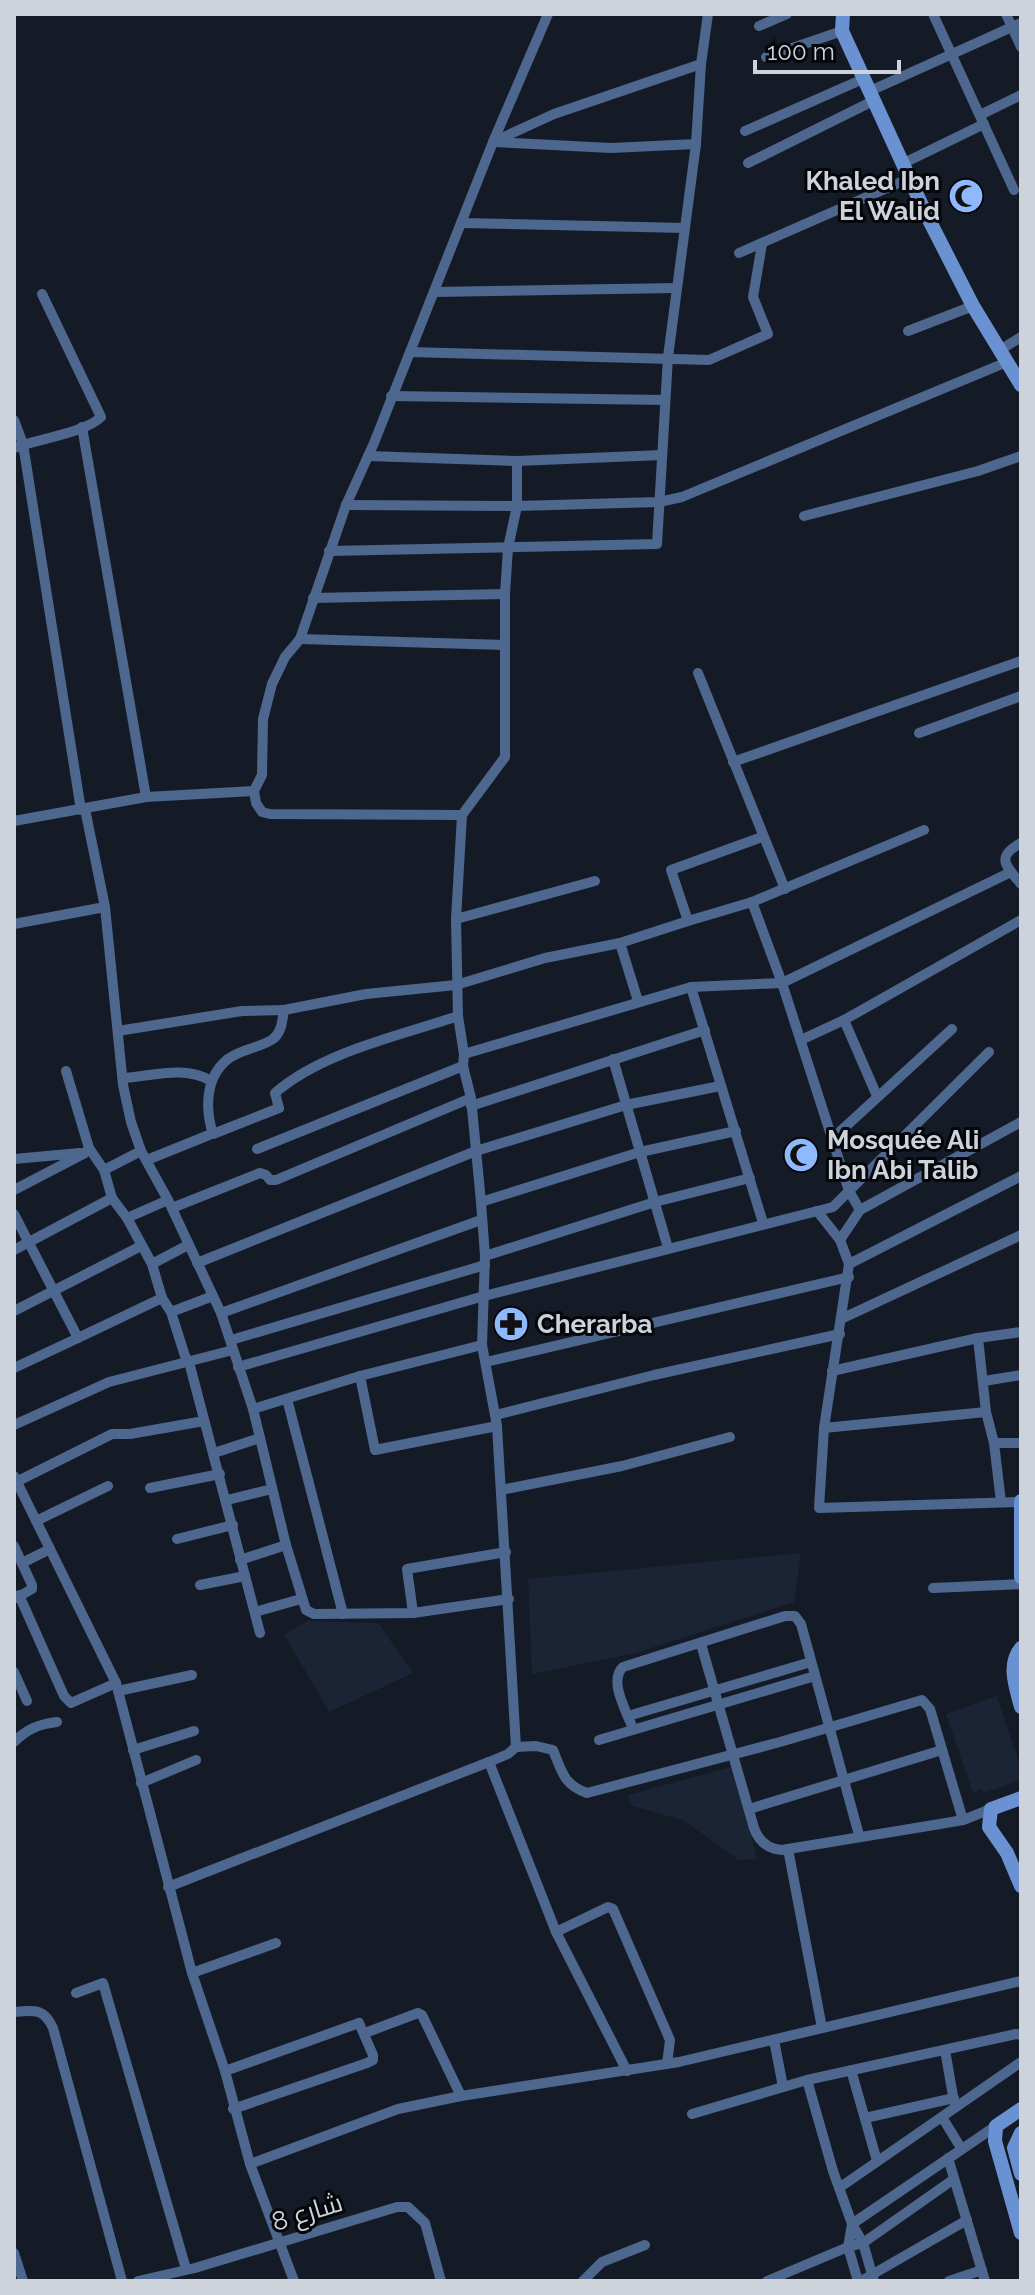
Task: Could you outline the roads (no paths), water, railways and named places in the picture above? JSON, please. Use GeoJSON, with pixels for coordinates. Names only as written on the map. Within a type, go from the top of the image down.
{"type":"FeatureCollection","features":[{"type":"Feature","properties":{"kind":"street"},"geometry":{"type":"LineString","coordinates":[[462,815],[270,814],[262,812],[256,803],[254,791],[262,775],[264,707],[285,657],[300,639],[346,505],[548,14]]}},
{"type":"Feature","properties":{"kind":"street"},"geometry":{"type":"LineString","coordinates":[[329,551],[657,544],[668,357],[696,144],[708,14]]}},
{"type":"Feature","properties":{"kind":"street"},"geometry":{"type":"LineString","coordinates":[[759,26],[787,14]]}},
{"type":"Feature","properties":{"kind":"street"},"geometry":{"type":"LineString","coordinates":[[843,14],[842,31],[910,178],[973,306],[1020,382]]}},
{"type":"Feature","properties":{"kind":"street"},"geometry":{"type":"LineString","coordinates":[[933,14],[1014,190]]}},
{"type":"Feature","properties":{"kind":"street"},"geometry":{"type":"LineString","coordinates":[[1006,14],[1017,25],[1021,47]]}},
{"type":"Feature","properties":{"kind":"street"},"geometry":{"type":"LineString","coordinates":[[745,131],[869,90],[1017,25]]}},
{"type":"Feature","properties":{"kind":"street"},"geometry":{"type":"LineString","coordinates":[[766,57],[842,31]]}},
{"type":"Feature","properties":{"kind":"street"},"geometry":{"type":"LineString","coordinates":[[493,142],[554,114],[701,64]]}},
{"type":"Feature","properties":{"kind":"street"},"geometry":{"type":"LineString","coordinates":[[748,163],[869,90]]}},
{"type":"Feature","properties":{"kind":"street"},"geometry":{"type":"LineString","coordinates":[[904,163],[1021,95]]}},
{"type":"Feature","properties":{"kind":"street"},"geometry":{"type":"LineString","coordinates":[[493,142],[611,148],[696,144]]}},
{"type":"Feature","properties":{"kind":"street"},"geometry":{"type":"LineString","coordinates":[[739,253],[910,178]]}},
{"type":"Feature","properties":{"kind":"street"},"geometry":{"type":"LineString","coordinates":[[461,223],[685,228]]}},
{"type":"Feature","properties":{"kind":"street"},"geometry":{"type":"LineString","coordinates":[[410,352],[709,360],[768,334],[753,297],[762,244]]}},
{"type":"Feature","properties":{"kind":"street"},"geometry":{"type":"LineString","coordinates":[[434,292],[677,288]]}},
{"type":"Feature","properties":{"kind":"street"},"geometry":{"type":"LineString","coordinates":[[19,446],[82,427],[101,417],[42,294]]}},
{"type":"Feature","properties":{"kind":"street"},"geometry":{"type":"LineString","coordinates":[[908,331],[973,306]]}},
{"type":"Feature","properties":{"kind":"street"},"geometry":{"type":"LineString","coordinates":[[346,505],[517,506],[659,502],[682,497],[1004,356],[1021,337]]}},
{"type":"Feature","properties":{"kind":"street"},"geometry":{"type":"LineString","coordinates":[[391,396],[665,400]]}},
{"type":"Feature","properties":{"kind":"street"},"geometry":{"type":"LineString","coordinates":[[14,420],[83,810],[105,907],[123,1078],[131,1122],[144,1156],[221,1313],[253,1409],[301,1599],[306,1610],[314,1614],[413,1613],[509,1599]]}},
{"type":"Feature","properties":{"kind":"street"},"geometry":{"type":"LineString","coordinates":[[82,427],[146,797]]}},
{"type":"Feature","properties":{"kind":"street"},"geometry":{"type":"LineString","coordinates":[[368,456],[517,461],[662,455]]}},
{"type":"Feature","properties":{"kind":"street"},"geometry":{"type":"LineString","coordinates":[[804,516],[978,471],[1021,456]]}},
{"type":"Feature","properties":{"kind":"street"},"geometry":{"type":"LineString","coordinates":[[516,1747],[497,1420],[482,1345],[485,1260],[481,1202],[458,1016],[456,919],[462,815],[505,757],[505,594],[508,548],[517,506],[517,461]]}},
{"type":"Feature","properties":{"kind":"street"},"geometry":{"type":"LineString","coordinates":[[313,598],[505,594]]}},
{"type":"Feature","properties":{"kind":"street"},"geometry":{"type":"LineString","coordinates":[[300,639],[505,645]]}},
{"type":"Feature","properties":{"kind":"street"},"geometry":{"type":"LineString","coordinates":[[733,762],[1021,661]]}},
{"type":"Feature","properties":{"kind":"street"},"geometry":{"type":"LineString","coordinates":[[698,673],[785,889]]}},
{"type":"Feature","properties":{"kind":"street"},"geometry":{"type":"LineString","coordinates":[[919,733],[1021,696]]}},
{"type":"Feature","properties":{"kind":"street"},"geometry":{"type":"LineString","coordinates":[[14,821],[146,797],[254,791]]}},
{"type":"Feature","properties":{"kind":"street"},"geometry":{"type":"LineString","coordinates":[[118,1031],[242,1011],[284,1010],[366,994],[456,985],[545,958],[620,943],[752,902],[924,830]]}},
{"type":"Feature","properties":{"kind":"street"},"geometry":{"type":"LineString","coordinates":[[688,921],[671,870],[762,837]]}},
{"type":"Feature","properties":{"kind":"street"},"geometry":{"type":"LineString","coordinates":[[1021,843],[1007,850],[1004,857],[1021,884]]}},
{"type":"Feature","properties":{"kind":"street"},"geometry":{"type":"LineString","coordinates":[[257,1149],[463,1060],[638,1001],[691,987],[782,983],[1011,872]]}},
{"type":"Feature","properties":{"kind":"street"},"geometry":{"type":"LineString","coordinates":[[456,919],[595,881]]}},
{"type":"Feature","properties":{"kind":"street"},"geometry":{"type":"LineString","coordinates":[[752,902],[782,983],[849,1191],[860,1210]]}},
{"type":"Feature","properties":{"kind":"street"},"geometry":{"type":"LineString","coordinates":[[14,924],[105,907]]}},
{"type":"Feature","properties":{"kind":"street"},"geometry":{"type":"LineString","coordinates":[[801,1040],[844,1020],[1021,920]]}},
{"type":"Feature","properties":{"kind":"street"},"geometry":{"type":"LineString","coordinates":[[620,943],[638,1001]]}},
{"type":"Feature","properties":{"kind":"street"},"geometry":{"type":"LineString","coordinates":[[691,987],[763,1223]]}},
{"type":"Feature","properties":{"kind":"street"},"geometry":{"type":"LineString","coordinates":[[284,1010],[281,1028],[274,1039],[227,1060],[211,1081],[206,1112],[213,1134],[279,1108],[275,1093],[315,1064],[458,1016]]}},
{"type":"Feature","properties":{"kind":"street"},"geometry":{"type":"LineString","coordinates":[[844,1020],[877,1096]]}},
{"type":"Feature","properties":{"kind":"street"},"geometry":{"type":"LineString","coordinates":[[833,1138],[952,1029]]}},
{"type":"Feature","properties":{"kind":"street"},"geometry":{"type":"LineString","coordinates":[[127,1218],[260,1173],[270,1180],[276,1180],[471,1102],[705,1030]]}},
{"type":"Feature","properties":{"kind":"street"},"geometry":{"type":"LineString","coordinates":[[238,1367],[484,1296],[833,1207],[989,1052]]}},
{"type":"Feature","properties":{"kind":"street"},"geometry":{"type":"LineString","coordinates":[[613,1059],[668,1248]]}},
{"type":"Feature","properties":{"kind":"street"},"geometry":{"type":"LineString","coordinates":[[66,1071],[87,1150],[104,1170],[112,1198],[127,1218],[152,1264],[162,1298],[171,1312],[189,1362],[260,1633]]}},
{"type":"Feature","properties":{"kind":"street"},"geometry":{"type":"LineString","coordinates":[[123,1078],[186,1072],[199,1073],[211,1081]]}},
{"type":"Feature","properties":{"kind":"street"},"geometry":{"type":"LineString","coordinates":[[197,1263],[476,1151],[626,1105],[720,1086]]}},
{"type":"Feature","properties":{"kind":"street"},"geometry":{"type":"LineString","coordinates":[[840,1240],[860,1210],[1021,1122]]}},
{"type":"Feature","properties":{"kind":"street"},"geometry":{"type":"LineString","coordinates":[[481,1202],[640,1152],[736,1131]]}},
{"type":"Feature","properties":{"kind":"street"},"geometry":{"type":"LineString","coordinates":[[104,1170],[209,1135]]}},
{"type":"Feature","properties":{"kind":"street"},"geometry":{"type":"LineString","coordinates":[[14,1159],[87,1150]]}},
{"type":"Feature","properties":{"kind":"street"},"geometry":{"type":"LineString","coordinates":[[14,1190],[87,1150]]}},
{"type":"Feature","properties":{"kind":"street"},"geometry":{"type":"LineString","coordinates":[[849,1264],[1021,1176]]}},
{"type":"Feature","properties":{"kind":"street"},"geometry":{"type":"LineString","coordinates":[[14,1425],[109,1382],[189,1362],[655,1202],[750,1178]]}},
{"type":"Feature","properties":{"kind":"street"},"geometry":{"type":"LineString","coordinates":[[14,1250],[112,1198]]}},
{"type":"Feature","properties":{"kind":"street"},"geometry":{"type":"LineString","coordinates":[[817,1211],[840,1240],[849,1264],[824,1428],[819,1508],[1020,1502],[1021,1577]]}},
{"type":"Feature","properties":{"kind":"street"},"geometry":{"type":"LineString","coordinates":[[14,1214],[78,1338]]}},
{"type":"Feature","properties":{"kind":"street"},"geometry":{"type":"LineString","coordinates":[[221,1313],[481,1220]]}},
{"type":"Feature","properties":{"kind":"street"},"geometry":{"type":"LineString","coordinates":[[841,1319],[1021,1235]]}},
{"type":"Feature","properties":{"kind":"street"},"geometry":{"type":"LineString","coordinates":[[152,1264],[188,1245]]}},
{"type":"Feature","properties":{"kind":"street"},"geometry":{"type":"LineString","coordinates":[[14,1311],[141,1246]]}},
{"type":"Feature","properties":{"kind":"street"},"geometry":{"type":"LineString","coordinates":[[486,1362],[849,1277]]}},
{"type":"Feature","properties":{"kind":"street"},"geometry":{"type":"LineString","coordinates":[[171,1312],[213,1296]]}},
{"type":"Feature","properties":{"kind":"street"},"geometry":{"type":"LineString","coordinates":[[14,1368],[162,1298]]}},
{"type":"Feature","properties":{"kind":"street"},"geometry":{"type":"LineString","coordinates":[[832,1371],[978,1338],[1021,1332]]}},
{"type":"Feature","properties":{"kind":"street"},"geometry":{"type":"LineString","coordinates":[[360,1376],[375,1450],[497,1420],[654,1375],[840,1334]]}},
{"type":"Feature","properties":{"kind":"street"},"geometry":{"type":"LineString","coordinates":[[978,1338],[1001,1502]]}},
{"type":"Feature","properties":{"kind":"street"},"geometry":{"type":"LineString","coordinates":[[253,1409],[360,1376],[482,1345]]}},
{"type":"Feature","properties":{"kind":"street"},"geometry":{"type":"LineString","coordinates":[[984,1381],[1021,1375]]}},
{"type":"Feature","properties":{"kind":"street"},"geometry":{"type":"LineString","coordinates":[[287,1399],[343,1614]]}},
{"type":"Feature","properties":{"kind":"street"},"geometry":{"type":"LineString","coordinates":[[824,1428],[986,1412]]}},
{"type":"Feature","properties":{"kind":"street"},"geometry":{"type":"LineString","coordinates":[[204,1421],[130,1434],[112,1434],[15,1480],[117,1687],[192,1973],[225,2071],[250,2164],[294,2281]]}},
{"type":"Feature","properties":{"kind":"street"},"geometry":{"type":"LineString","coordinates":[[501,1490],[622,1466],[730,1437]]}},
{"type":"Feature","properties":{"kind":"street"},"geometry":{"type":"LineString","coordinates":[[214,1453],[260,1438]]}},
{"type":"Feature","properties":{"kind":"street"},"geometry":{"type":"LineString","coordinates":[[994,1443],[1021,1443]]}},
{"type":"Feature","properties":{"kind":"street"},"geometry":{"type":"LineString","coordinates":[[150,1488],[220,1474]]}},
{"type":"Feature","properties":{"kind":"street"},"geometry":{"type":"LineString","coordinates":[[36,1521],[108,1486]]}},
{"type":"Feature","properties":{"kind":"street"},"geometry":{"type":"LineString","coordinates":[[227,1500],[272,1489]]}},
{"type":"Feature","properties":{"kind":"street"},"geometry":{"type":"LineString","coordinates":[[177,1539],[233,1525]]}},
{"type":"Feature","properties":{"kind":"street"},"geometry":{"type":"LineString","coordinates":[[240,1560],[286,1545]]}},
{"type":"Feature","properties":{"kind":"street"},"geometry":{"type":"LineString","coordinates":[[14,1546],[32,1589],[17,1597],[64,1696],[71,1703],[117,1687],[192,1675]]}},
{"type":"Feature","properties":{"kind":"street"},"geometry":{"type":"LineString","coordinates":[[22,1563],[50,1549]]}},
{"type":"Feature","properties":{"kind":"street"},"geometry":{"type":"LineString","coordinates":[[413,1613],[407,1569],[506,1552]]}},
{"type":"Feature","properties":{"kind":"street"},"geometry":{"type":"LineString","coordinates":[[200,1585],[245,1576]]}},
{"type":"Feature","properties":{"kind":"street"},"geometry":{"type":"LineString","coordinates":[[933,1588],[1021,1584]]}},
{"type":"Feature","properties":{"kind":"street"},"geometry":{"type":"LineString","coordinates":[[255,1612],[301,1599]]}},
{"type":"Feature","properties":{"kind":"street"},"geometry":{"type":"LineString","coordinates":[[633,1729],[616,1682],[620,1669],[792,1615],[800,1621],[859,1835]]}},
{"type":"Feature","properties":{"kind":"street"},"geometry":{"type":"LineString","coordinates":[[701,1644],[749,1809],[760,1840],[770,1847],[788,1849],[963,1820],[1021,1798]]}},
{"type":"Feature","properties":{"kind":"street"},"geometry":{"type":"LineString","coordinates":[[1021,1648],[1013,1659],[1021,1707]]}},
{"type":"Feature","properties":{"kind":"street"},"geometry":{"type":"LineString","coordinates":[[628,1716],[811,1662]]}},
{"type":"Feature","properties":{"kind":"street"},"geometry":{"type":"LineString","coordinates":[[14,1672],[27,1701]]}},
{"type":"Feature","properties":{"kind":"street"},"geometry":{"type":"LineString","coordinates":[[599,1740],[815,1676]]}},
{"type":"Feature","properties":{"kind":"street"},"geometry":{"type":"LineString","coordinates":[[168,1887],[489,1762],[516,1747],[536,1746],[553,1750],[563,1775],[573,1788],[587,1793],[733,1755],[922,1700],[929,1706],[963,1820]]}},
{"type":"Feature","properties":{"kind":"street"},"geometry":{"type":"LineString","coordinates":[[14,1742],[22,1733],[39,1724],[57,1722]]}},
{"type":"Feature","properties":{"kind":"street"},"geometry":{"type":"LineString","coordinates":[[133,1750],[194,1731]]}},
{"type":"Feature","properties":{"kind":"street"},"geometry":{"type":"LineString","coordinates":[[749,1809],[942,1750]]}},
{"type":"Feature","properties":{"kind":"street"},"geometry":{"type":"LineString","coordinates":[[141,1783],[196,1760]]}},
{"type":"Feature","properties":{"kind":"street"},"geometry":{"type":"LineString","coordinates":[[489,1762],[556,1932],[627,2071]]}},
{"type":"Feature","properties":{"kind":"street"},"geometry":{"type":"LineString","coordinates":[[991,1809],[989,1827],[1007,1853],[1021,1886]]}},
{"type":"Feature","properties":{"kind":"street"},"geometry":{"type":"LineString","coordinates":[[788,1849],[822,2028]]}},
{"type":"Feature","properties":{"kind":"street"},"geometry":{"type":"LineString","coordinates":[[556,1932],[608,1907],[613,1909],[670,2040],[667,2064]]}},
{"type":"Feature","properties":{"kind":"street"},"geometry":{"type":"LineString","coordinates":[[192,1973],[276,1943]]}},
{"type":"Feature","properties":{"kind":"street"},"geometry":{"type":"LineString","coordinates":[[250,2164],[398,2109],[461,2096],[667,2064],[1021,1981]]}},
{"type":"Feature","properties":{"kind":"street"},"geometry":{"type":"LineString","coordinates":[[76,1993],[103,1983],[190,2268],[199,2281]]}},
{"type":"Feature","properties":{"kind":"street"},"geometry":{"type":"LineString","coordinates":[[14,2012],[41,2012],[53,2028],[122,2281]]}},
{"type":"Feature","properties":{"kind":"street"},"geometry":{"type":"LineString","coordinates":[[365,2033],[418,2013],[422,2015],[461,2096]]}},
{"type":"Feature","properties":{"kind":"street"},"geometry":{"type":"LineString","coordinates":[[225,2071],[359,2023],[373,2060],[233,2109]]}},
{"type":"Feature","properties":{"kind":"street"},"geometry":{"type":"LineString","coordinates":[[692,2114],[807,2080],[1021,2035]]}},
{"type":"Feature","properties":{"kind":"street"},"geometry":{"type":"LineString","coordinates":[[774,2040],[783,2087]]}},
{"type":"Feature","properties":{"kind":"street"},"geometry":{"type":"LineString","coordinates":[[945,2050],[954,2103]]}},
{"type":"Feature","properties":{"kind":"street"},"geometry":{"type":"LineString","coordinates":[[839,2188],[942,2117],[954,2103],[1021,2062]]}},
{"type":"Feature","properties":{"kind":"street"},"geometry":{"type":"LineString","coordinates":[[851,2070],[877,2161]]}},
{"type":"Feature","properties":{"kind":"street"},"geometry":{"type":"LineString","coordinates":[[807,2080],[839,2188],[852,2224],[863,2243],[873,2279]]}},
{"type":"Feature","properties":{"kind":"street"},"geometry":{"type":"LineString","coordinates":[[865,2118],[954,2103]]}},
{"type":"Feature","properties":{"kind":"street"},"geometry":{"type":"LineString","coordinates":[[967,2220],[873,2279],[859,2281],[848,2247],[852,2224],[1021,2109]]}},
{"type":"Feature","properties":{"kind":"street"},"geometry":{"type":"LineString","coordinates":[[942,2117],[961,2148]]}},
{"type":"Feature","properties":{"kind":"street"},"geometry":{"type":"LineString","coordinates":[[996,2126],[995,2141],[1021,2233]]}},
{"type":"Feature","properties":{"kind":"street"},"geometry":{"type":"LineString","coordinates":[[1021,2133],[1014,2148],[1021,2174]]}},
{"type":"Feature","properties":{"kind":"street"},"geometry":{"type":"LineString","coordinates":[[948,2158],[984,2276],[949,2281]]}},
{"type":"Feature","properties":{"kind":"street"},"geometry":{"type":"LineString","coordinates":[[767,2281],[863,2243],[954,2179]]}},
{"type":"Feature","properties":{"kind":"street","name":"شارع 8"},"geometry":{"type":"LineString","coordinates":[[138,2281],[280,2243],[397,2207],[408,2207],[425,2223],[441,2281]]}},
{"type":"Feature","properties":{"kind":"street"},"geometry":{"type":"LineString","coordinates":[[583,2281],[602,2262],[645,2245]]}},
{"type":"Feature","properties":{"kind":"street"},"geometry":{"type":"LineString","coordinates":[[14,2253],[23,2281]]}},
{"type":"Feature","properties":{"kind":"place","name":"Khaled Ibn El Walid"},"geometry":{"type":"Point","coordinates":[966,196]}},
{"type":"Feature","properties":{"kind":"place","name":"Mosquée Ali Ibn Abi Talib"},"geometry":{"type":"Point","coordinates":[801,1155]}},
{"type":"Feature","properties":{"kind":"place","name":"Cherarba"},"geometry":{"type":"Point","coordinates":[511,1324]}}]}
